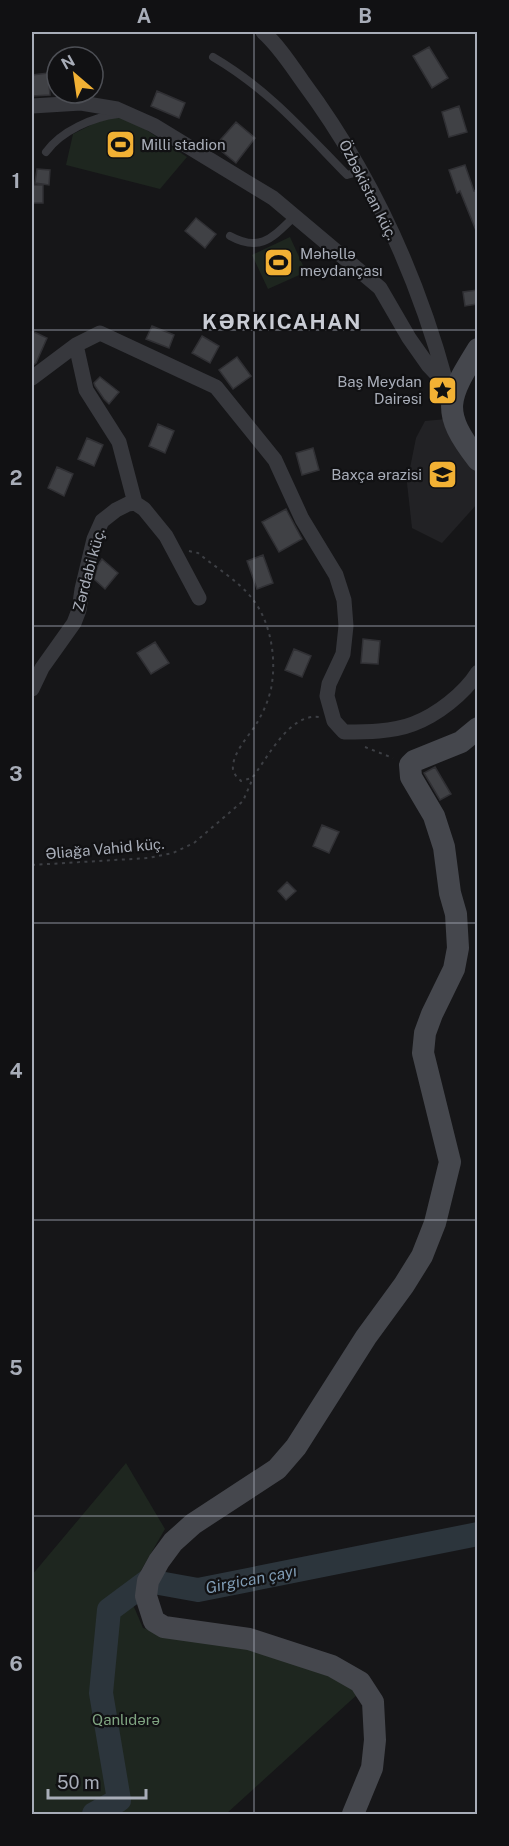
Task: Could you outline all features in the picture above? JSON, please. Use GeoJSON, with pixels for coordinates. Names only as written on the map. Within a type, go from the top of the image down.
{"type":"FeatureCollection","features":[{"type":"Feature","properties":{"kind":"street","name":"Özbəkistan küç."},"geometry":{"type":"LineString","coordinates":[[263,32],[321,106],[357,165],[392,234],[428,322],[449,392]]}},
{"type":"Feature","properties":{"kind":"street"},"geometry":{"type":"LineString","coordinates":[[32,106],[81,103],[117,109],[153,125],[263,192],[295,216],[380,288],[421,356],[449,392],[454,424],[477,460]]}},
{"type":"Feature","properties":{"kind":"street"},"geometry":{"type":"LineString","coordinates":[[32,378],[76,345],[100,333],[216,387],[275,460],[302,519],[336,575],[344,600],[346,626],[344,654],[329,684],[327,696],[339,727],[380,730],[411,725],[431,716],[454,698],[477,672]]}},
{"type":"Feature","properties":{"kind":"street"},"geometry":{"type":"LineString","coordinates":[[76,345],[86,390],[120,442],[135,503],[144,509],[172,546],[199,598]]}},
{"type":"Feature","properties":{"kind":"street"},"geometry":{"type":"LineString","coordinates":[[449,392],[477,349]]}},
{"type":"Feature","properties":{"kind":"street","name":"Zərdabi küç."},"geometry":{"type":"LineString","coordinates":[[32,689],[42,668],[74,623],[79,610],[94,539],[102,520],[116,510],[135,503]]}},
{"type":"Feature","properties":{"kind":"street"},"geometry":{"type":"LineString","coordinates":[[353,1815],[372,1768],[375,1740],[373,1702],[360,1682],[332,1666],[249,1639],[164,1627],[154,1621],[146,1596],[148,1581],[173,1542],[213,1509],[277,1469],[296,1447],[366,1336],[404,1285],[422,1256],[435,1223],[450,1162],[423,1053],[425,1033],[454,969],[458,948],[456,914],[450,892],[444,847],[434,816],[411,777],[410,765],[414,761],[461,742],[477,728]]}},
{"type":"Feature","properties":{"kind":"lane"},"geometry":{"type":"LineString","coordinates":[[213,57],[254,83],[273,99],[347,175],[354,173],[357,165]]}},
{"type":"Feature","properties":{"kind":"lane"},"geometry":{"type":"LineString","coordinates":[[46,152],[53,142],[69,132],[112,114],[126,113]]}},
{"type":"Feature","properties":{"kind":"lane"},"geometry":{"type":"LineString","coordinates":[[230,236],[242,242],[270,241],[295,216]]}},
{"type":"Feature","properties":{"kind":"path"},"geometry":{"type":"LineString","coordinates":[[172,546],[198,553],[250,595],[264,620],[273,656],[271,691],[265,710],[244,741],[232,768],[235,777],[242,781],[255,775]]}},
{"type":"Feature","properties":{"kind":"path","name":"Əliağa Vahid küç."},"geometry":{"type":"LineString","coordinates":[[32,865],[148,858],[173,853],[194,843],[243,801],[255,775],[274,744],[284,733],[314,717],[339,727]]}},
{"type":"Feature","properties":{"kind":"path"},"geometry":{"type":"LineString","coordinates":[[339,727],[367,748],[394,758],[411,777]]}},
{"type":"Feature","properties":{"kind":"shaded area","name":"Baxça ərazisi"},"geometry":{"type":"Polygon","coordinates":[[[447,419],[477,468],[477,504],[442,543],[412,528],[407,483],[416,438],[425,421],[447,419]]]}},
{"type":"Feature","properties":{"kind":"green space","name":"Milli stadion"},"geometry":{"type":"Polygon","coordinates":[[[119,116],[127,117],[187,157],[160,189],[66,165],[73,134],[97,122],[119,116]]]}},
{"type":"Feature","properties":{"kind":"green space","name":"Məhəllə meydançası"},"geometry":{"type":"Polygon","coordinates":[[[290,237],[306,272],[268,289],[252,255],[290,237]]]}},
{"type":"Feature","properties":{"kind":"green space","name":"Qanlıdərə"},"geometry":{"type":"Polygon","coordinates":[[[126,1463],[165,1529],[128,1593],[143,1628],[181,1639],[245,1647],[328,1673],[359,1693],[226,1814],[32,1814],[32,1575],[126,1463]]]}},
{"type":"Feature","properties":{"kind":"building"},"geometry":{"type":"Polygon","coordinates":[[[429,47],[448,78],[432,88],[413,56],[429,47]]]}},
{"type":"Feature","properties":{"kind":"building"},"geometry":{"type":"Polygon","coordinates":[[[45,73],[45,95],[32,96],[32,75],[45,73]]]}},
{"type":"Feature","properties":{"kind":"building"},"geometry":{"type":"Polygon","coordinates":[[[157,91],[185,103],[179,118],[151,106],[157,91]]]}},
{"type":"Feature","properties":{"kind":"building"},"geometry":{"type":"Polygon","coordinates":[[[459,106],[467,132],[449,137],[442,112],[459,106]]]}},
{"type":"Feature","properties":{"kind":"building"},"geometry":{"type":"Polygon","coordinates":[[[236,122],[255,138],[236,163],[215,146],[236,122]]]}},
{"type":"Feature","properties":{"kind":"building"},"geometry":{"type":"Polygon","coordinates":[[[465,165],[474,191],[477,190],[477,233],[460,191],[457,193],[449,170],[465,165]]]}},
{"type":"Feature","properties":{"kind":"building"},"geometry":{"type":"Polygon","coordinates":[[[37,169],[50,170],[49,185],[35,183],[37,169]]]}},
{"type":"Feature","properties":{"kind":"building"},"geometry":{"type":"Polygon","coordinates":[[[32,185],[43,185],[43,203],[32,203],[32,185]]]}},
{"type":"Feature","properties":{"kind":"building"},"geometry":{"type":"Polygon","coordinates":[[[196,218],[216,234],[205,248],[185,231],[196,218]]]}},
{"type":"Feature","properties":{"kind":"building"},"geometry":{"type":"Polygon","coordinates":[[[477,290],[477,304],[465,306],[463,292],[477,290]]]}},
{"type":"Feature","properties":{"kind":"building"},"geometry":{"type":"Polygon","coordinates":[[[152,326],[174,335],[169,348],[146,339],[152,326]]]}},
{"type":"Feature","properties":{"kind":"building"},"geometry":{"type":"Polygon","coordinates":[[[32,331],[47,338],[36,363],[32,366],[32,331]]]}},
{"type":"Feature","properties":{"kind":"building"},"geometry":{"type":"Polygon","coordinates":[[[202,336],[219,346],[210,363],[192,353],[202,336]]]}},
{"type":"Feature","properties":{"kind":"building"},"geometry":{"type":"Polygon","coordinates":[[[237,357],[251,376],[233,389],[219,370],[237,357]]]}},
{"type":"Feature","properties":{"kind":"building"},"geometry":{"type":"Polygon","coordinates":[[[100,377],[119,392],[109,404],[94,383],[100,377]]]}},
{"type":"Feature","properties":{"kind":"building"},"geometry":{"type":"Polygon","coordinates":[[[158,424],[174,431],[165,453],[149,446],[158,424]]]}},
{"type":"Feature","properties":{"kind":"building"},"geometry":{"type":"Polygon","coordinates":[[[87,438],[103,445],[94,466],[78,459],[87,438]]]}},
{"type":"Feature","properties":{"kind":"building"},"geometry":{"type":"Polygon","coordinates":[[[313,448],[319,470],[302,475],[296,453],[313,448]]]}},
{"type":"Feature","properties":{"kind":"building"},"geometry":{"type":"Polygon","coordinates":[[[57,467],[73,474],[64,496],[48,488],[57,467]]]}},
{"type":"Feature","properties":{"kind":"building"},"geometry":{"type":"Polygon","coordinates":[[[286,509],[302,539],[279,552],[262,522],[286,509]]]}},
{"type":"Feature","properties":{"kind":"building"},"geometry":{"type":"Polygon","coordinates":[[[263,555],[273,583],[257,589],[247,561],[263,555]]]}},
{"type":"Feature","properties":{"kind":"building"},"geometry":{"type":"Polygon","coordinates":[[[102,559],[118,573],[105,589],[94,579],[102,559]]]}},
{"type":"Feature","properties":{"kind":"building"},"geometry":{"type":"Polygon","coordinates":[[[363,639],[380,641],[378,664],[361,663],[363,639]]]}},
{"type":"Feature","properties":{"kind":"building"},"geometry":{"type":"Polygon","coordinates":[[[155,642],[169,663],[151,674],[137,653],[155,642]]]}},
{"type":"Feature","properties":{"kind":"building"},"geometry":{"type":"Polygon","coordinates":[[[294,649],[311,656],[302,677],[285,670],[294,649]]]}},
{"type":"Feature","properties":{"kind":"building"},"geometry":{"type":"Polygon","coordinates":[[[435,767],[451,794],[440,800],[424,773],[435,767]]]}},
{"type":"Feature","properties":{"kind":"building"},"geometry":{"type":"Polygon","coordinates":[[[322,825],[339,832],[329,853],[313,846],[322,825]]]}},
{"type":"Feature","properties":{"kind":"building"},"geometry":{"type":"Polygon","coordinates":[[[287,882],[296,891],[286,900],[278,891],[287,882]]]}},
{"type":"Feature","properties":{"kind":"waterway","name":"Girgican çayı"},"geometry":{"type":"LineString","coordinates":[[94,1814],[119,1800],[101,1693],[109,1610],[148,1581],[198,1590],[478,1534]]}},
{"type":"Feature","properties":{"kind":"place","name":"Milli stadion"},"geometry":{"type":"Point","coordinates":[120,145]}},
{"type":"Feature","properties":{"kind":"place","name":"Məhəllə meydançası"},"geometry":{"type":"Point","coordinates":[279,263]}},
{"type":"Feature","properties":{"kind":"place","name":"Baş Meydan Dairəsi"},"geometry":{"type":"Point","coordinates":[443,391]}},
{"type":"Feature","properties":{"kind":"place","name":"Baxça ərazisi"},"geometry":{"type":"Point","coordinates":[443,475]}},
{"type":"Feature","properties":{"kind":"district","name":"KƏRKICAHAN"},"geometry":{"type":"Point","coordinates":[282,322]}}]}
